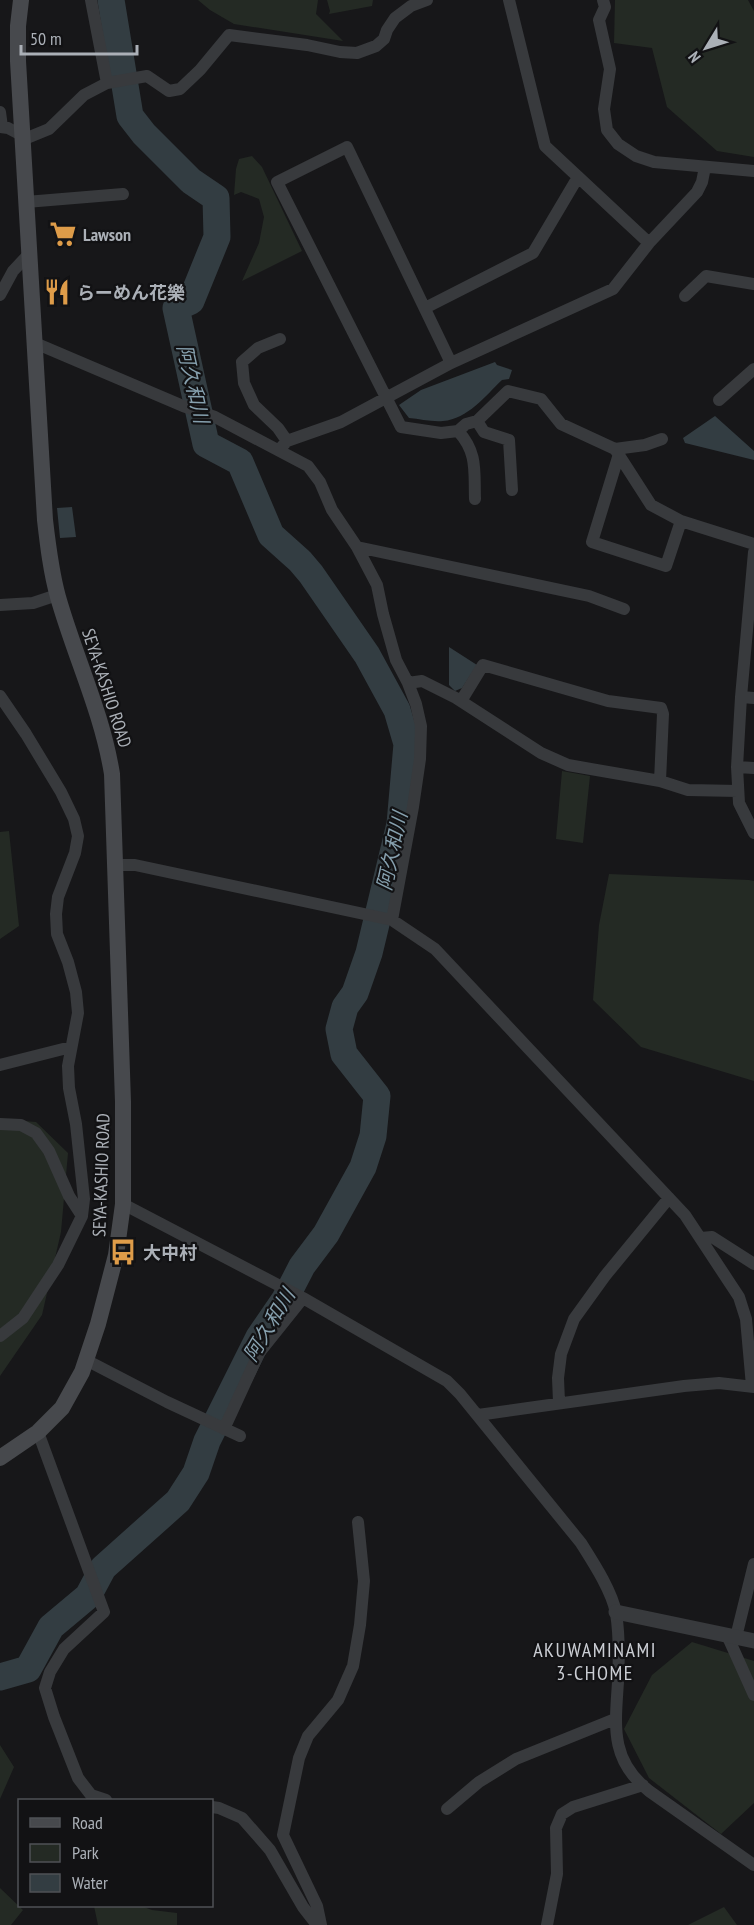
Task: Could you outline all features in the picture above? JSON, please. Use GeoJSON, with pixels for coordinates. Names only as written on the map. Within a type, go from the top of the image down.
{"type":"FeatureCollection","features":[{"type":"Feature","properties":{"kind":"main road","name":"SEYA-KASHIO ROAD"},"geometry":{"type":"LineString","coordinates":[[0,1458],[38,1432],[62,1408],[82,1372],[116,1255],[123,1204],[123,1101],[112,774],[107,742],[57,595],[45,519],[18,61],[21,0]]}},
{"type":"Feature","properties":{"kind":"street"},"geometry":{"type":"LineString","coordinates":[[91,0],[109,83]]}},
{"type":"Feature","properties":{"kind":"street"},"geometry":{"type":"LineString","coordinates":[[0,112],[1,127],[27,138],[49,129],[84,95],[109,83],[147,76],[169,91],[180,89],[200,70],[229,35],[357,53],[376,46],[384,39],[395,18],[411,6],[427,0]]}},
{"type":"Feature","properties":{"kind":"street"},"geometry":{"type":"LineString","coordinates":[[509,0],[545,146],[650,243]]}},
{"type":"Feature","properties":{"kind":"street"},"geometry":{"type":"LineString","coordinates":[[603,0],[605,7],[599,20],[610,69],[604,109],[607,130],[618,144],[636,156],[654,162],[754,171]]}},
{"type":"Feature","properties":{"kind":"street"},"geometry":{"type":"LineString","coordinates":[[452,363],[347,147],[277,182],[401,427],[441,433],[458,431],[466,424],[477,421],[508,391],[541,399],[561,424],[617,452],[651,505],[681,521],[754,544]]}},
{"type":"Feature","properties":{"kind":"street"},"geometry":{"type":"LineString","coordinates":[[283,446],[341,423],[452,363],[613,289],[650,243],[697,192],[705,167]]}},
{"type":"Feature","properties":{"kind":"street"},"geometry":{"type":"LineString","coordinates":[[425,308],[533,253],[578,177]]}},
{"type":"Feature","properties":{"kind":"street"},"geometry":{"type":"LineString","coordinates":[[26,202],[123,194]]}},
{"type":"Feature","properties":{"kind":"street"},"geometry":{"type":"LineString","coordinates":[[0,295],[13,271],[29,254]]}},
{"type":"Feature","properties":{"kind":"street"},"geometry":{"type":"LineString","coordinates":[[685,296],[706,276],[754,284]]}},
{"type":"Feature","properties":{"kind":"street"},"geometry":{"type":"LineString","coordinates":[[280,339],[258,348],[242,362],[244,383],[254,405],[278,428],[283,446]]}},
{"type":"Feature","properties":{"kind":"street"},"geometry":{"type":"LineString","coordinates":[[35,343],[283,446],[308,466],[320,482],[332,510],[357,547],[377,585],[396,660],[408,683],[422,726],[413,807],[388,919]]}},
{"type":"Feature","properties":{"kind":"street"},"geometry":{"type":"LineString","coordinates":[[719,400],[754,369]]}},
{"type":"Feature","properties":{"kind":"street"},"geometry":{"type":"LineString","coordinates":[[477,421],[484,432],[509,440],[512,490]]}},
{"type":"Feature","properties":{"kind":"street"},"geometry":{"type":"LineString","coordinates":[[458,431],[468,441],[473,456],[475,499]]}},
{"type":"Feature","properties":{"kind":"street"},"geometry":{"type":"LineString","coordinates":[[617,452],[662,439]]}},
{"type":"Feature","properties":{"kind":"street"},"geometry":{"type":"LineString","coordinates":[[617,452],[592,542],[666,566],[681,521]]}},
{"type":"Feature","properties":{"kind":"street"},"geometry":{"type":"LineString","coordinates":[[357,547],[589,596],[624,609]]}},
{"type":"Feature","properties":{"kind":"street"},"geometry":{"type":"LineString","coordinates":[[754,552],[748,698],[737,767],[739,803],[754,833]]}},
{"type":"Feature","properties":{"kind":"street"},"geometry":{"type":"LineString","coordinates":[[0,605],[33,603],[57,595]]}},
{"type":"Feature","properties":{"kind":"street"},"geometry":{"type":"LineString","coordinates":[[461,701],[483,665],[608,701],[661,708],[663,714],[660,781]]}},
{"type":"Feature","properties":{"kind":"street"},"geometry":{"type":"LineString","coordinates":[[408,683],[422,681],[461,701],[541,753],[568,765],[660,781],[688,790],[738,791]]}},
{"type":"Feature","properties":{"kind":"street"},"geometry":{"type":"LineString","coordinates":[[0,696],[61,792],[74,819],[78,836],[75,853],[58,897],[57,934],[76,992],[78,1013],[68,1066],[84,1199],[82,1216],[58,1265],[23,1318],[0,1336]]}},
{"type":"Feature","properties":{"kind":"street"},"geometry":{"type":"LineString","coordinates":[[737,767],[754,768]]}},
{"type":"Feature","properties":{"kind":"street"},"geometry":{"type":"LineString","coordinates":[[116,865],[135,865],[388,919],[435,949],[685,1215],[739,1297],[746,1319],[753,1387],[719,1383],[684,1386],[478,1415]]}},
{"type":"Feature","properties":{"kind":"street"},"geometry":{"type":"LineString","coordinates":[[0,1065],[70,1047]]}},
{"type":"Feature","properties":{"kind":"street"},"geometry":{"type":"LineString","coordinates":[[0,1124],[21,1125],[36,1133],[49,1151],[69,1196],[82,1216]]}},
{"type":"Feature","properties":{"kind":"street"},"geometry":{"type":"LineString","coordinates":[[559,1402],[558,1378],[561,1354],[574,1320],[605,1276],[669,1198]]}},
{"type":"Feature","properties":{"kind":"street"},"geometry":{"type":"LineString","coordinates":[[123,1204],[300,1296],[447,1381],[478,1415],[581,1543],[597,1568],[616,1612],[618,1680],[615,1719],[617,1738],[625,1765],[636,1780],[754,1865]]}},
{"type":"Feature","properties":{"kind":"street"},"geometry":{"type":"LineString","coordinates":[[701,1238],[712,1237],[754,1264]]}},
{"type":"Feature","properties":{"kind":"street"},"geometry":{"type":"LineString","coordinates":[[224,1429],[259,1353],[300,1296]]}},
{"type":"Feature","properties":{"kind":"street"},"geometry":{"type":"LineString","coordinates":[[86,1360],[167,1402],[240,1436]]}},
{"type":"Feature","properties":{"kind":"street"},"geometry":{"type":"LineString","coordinates":[[38,1432],[104,1612],[64,1649],[50,1672],[45,1688],[78,1778],[91,1795],[103,1799]]}},
{"type":"Feature","properties":{"kind":"street"},"geometry":{"type":"LineString","coordinates":[[319,1925],[317,1906],[283,1835],[299,1758],[308,1736],[338,1700],[353,1666],[364,1581],[358,1522]]}},
{"type":"Feature","properties":{"kind":"street"},"geometry":{"type":"LineString","coordinates":[[754,1564],[732,1636],[754,1695]]}},
{"type":"Feature","properties":{"kind":"street"},"geometry":{"type":"LineString","coordinates":[[616,1612],[754,1641]]}},
{"type":"Feature","properties":{"kind":"street"},"geometry":{"type":"LineString","coordinates":[[447,1809],[479,1782],[516,1759],[615,1719]]}},
{"type":"Feature","properties":{"kind":"street"},"geometry":{"type":"LineString","coordinates":[[547,1925],[557,1874],[556,1828],[562,1814],[573,1807],[643,1785]]}},
{"type":"Feature","properties":{"kind":"street"},"geometry":{"type":"LineString","coordinates":[[213,1807],[242,1818],[270,1850],[303,1907],[319,1925]]}},
{"type":"Feature","properties":{"kind":"green space"},"geometry":{"type":"Polygon","coordinates":[[[198,0],[318,0],[316,14],[343,41],[234,24],[198,0]]]}},
{"type":"Feature","properties":{"kind":"green space"},"geometry":{"type":"Polygon","coordinates":[[[327,0],[373,0],[372,6],[329,14],[327,0]]]}},
{"type":"Feature","properties":{"kind":"green space"},"geometry":{"type":"Polygon","coordinates":[[[615,0],[748,0],[754,11],[754,157],[717,151],[667,107],[652,48],[614,43],[615,0]]]}},
{"type":"Feature","properties":{"kind":"green space"},"geometry":{"type":"Polygon","coordinates":[[[252,156],[262,167],[302,251],[242,281],[259,243],[264,217],[259,199],[241,192],[234,195],[239,159],[252,156]]]}},
{"type":"Feature","properties":{"kind":"green space"},"geometry":{"type":"Polygon","coordinates":[[[562,771],[590,776],[583,843],[556,839],[562,771]]]}},
{"type":"Feature","properties":{"kind":"green space"},"geometry":{"type":"Polygon","coordinates":[[[9,831],[19,926],[0,939],[0,832],[9,831]]]}},
{"type":"Feature","properties":{"kind":"green space"},"geometry":{"type":"Polygon","coordinates":[[[609,874],[754,881],[754,1081],[641,1047],[593,1000],[599,925],[609,874]]]}},
{"type":"Feature","properties":{"kind":"green space"},"geometry":{"type":"Polygon","coordinates":[[[0,1119],[36,1122],[68,1153],[61,1232],[42,1315],[0,1376],[0,1119]]]}},
{"type":"Feature","properties":{"kind":"green space"},"geometry":{"type":"Polygon","coordinates":[[[692,1642],[754,1661],[754,1803],[721,1834],[649,1778],[624,1729],[652,1675],[692,1642]]]}},
{"type":"Feature","properties":{"kind":"green space"},"geometry":{"type":"Polygon","coordinates":[[[0,1745],[14,1767],[0,1799],[0,1745]]]}},
{"type":"Feature","properties":{"kind":"green space"},"geometry":{"type":"Polygon","coordinates":[[[0,1888],[23,1910],[11,1925],[0,1925],[0,1888]]]}},
{"type":"Feature","properties":{"kind":"green space"},"geometry":{"type":"Polygon","coordinates":[[[94,1907],[144,1907],[177,1913],[177,1925],[98,1925],[94,1907]]]}},
{"type":"Feature","properties":{"kind":"green space"},"geometry":{"type":"Polygon","coordinates":[[[724,1907],[737,1925],[688,1925],[724,1907]]]}},
{"type":"Feature","properties":{"kind":"water"},"geometry":{"type":"Polygon","coordinates":[[[495,362],[497,365],[512,370],[509,379],[502,380],[476,406],[460,416],[439,421],[409,418],[399,405],[421,390],[495,362]]]}},
{"type":"Feature","properties":{"kind":"water"},"geometry":{"type":"Polygon","coordinates":[[[715,416],[754,451],[754,460],[685,443],[683,438],[715,416]]]}},
{"type":"Feature","properties":{"kind":"water"},"geometry":{"type":"Polygon","coordinates":[[[72,507],[76,537],[60,538],[57,508],[72,507]]]}},
{"type":"Feature","properties":{"kind":"water"},"geometry":{"type":"Polygon","coordinates":[[[449,647],[477,665],[462,688],[455,691],[449,685],[449,647]]]}},
{"type":"Feature","properties":{"kind":"waterway","name":"阿久和川"},"geometry":{"type":"LineString","coordinates":[[0,1677],[28,1669],[51,1627],[88,1596],[103,1568],[178,1501],[196,1473],[207,1441],[259,1337],[285,1299],[302,1266],[326,1234],[363,1167],[373,1136],[377,1096],[344,1054],[339,1029],[345,1007],[355,993],[369,953],[400,824],[407,744],[397,710],[367,655],[311,574],[271,535],[240,462],[206,444],[176,308],[191,301],[217,237],[216,198],[191,181],[144,134],[130,116],[111,0]]}},
{"type":"Feature","properties":{"kind":"place","name":"Lawson"},"geometry":{"type":"Point","coordinates":[63,234]}},
{"type":"Feature","properties":{"kind":"place","name":"らーめん花樂"},"geometry":{"type":"Point","coordinates":[57,292]}},
{"type":"Feature","properties":{"kind":"place","name":"大中村"},"geometry":{"type":"Point","coordinates":[123,1252]}},
{"type":"Feature","properties":{"kind":"district","name":"AKUWAMINAMI 3-CHOME"},"geometry":{"type":"Point","coordinates":[595,1662]}}]}
